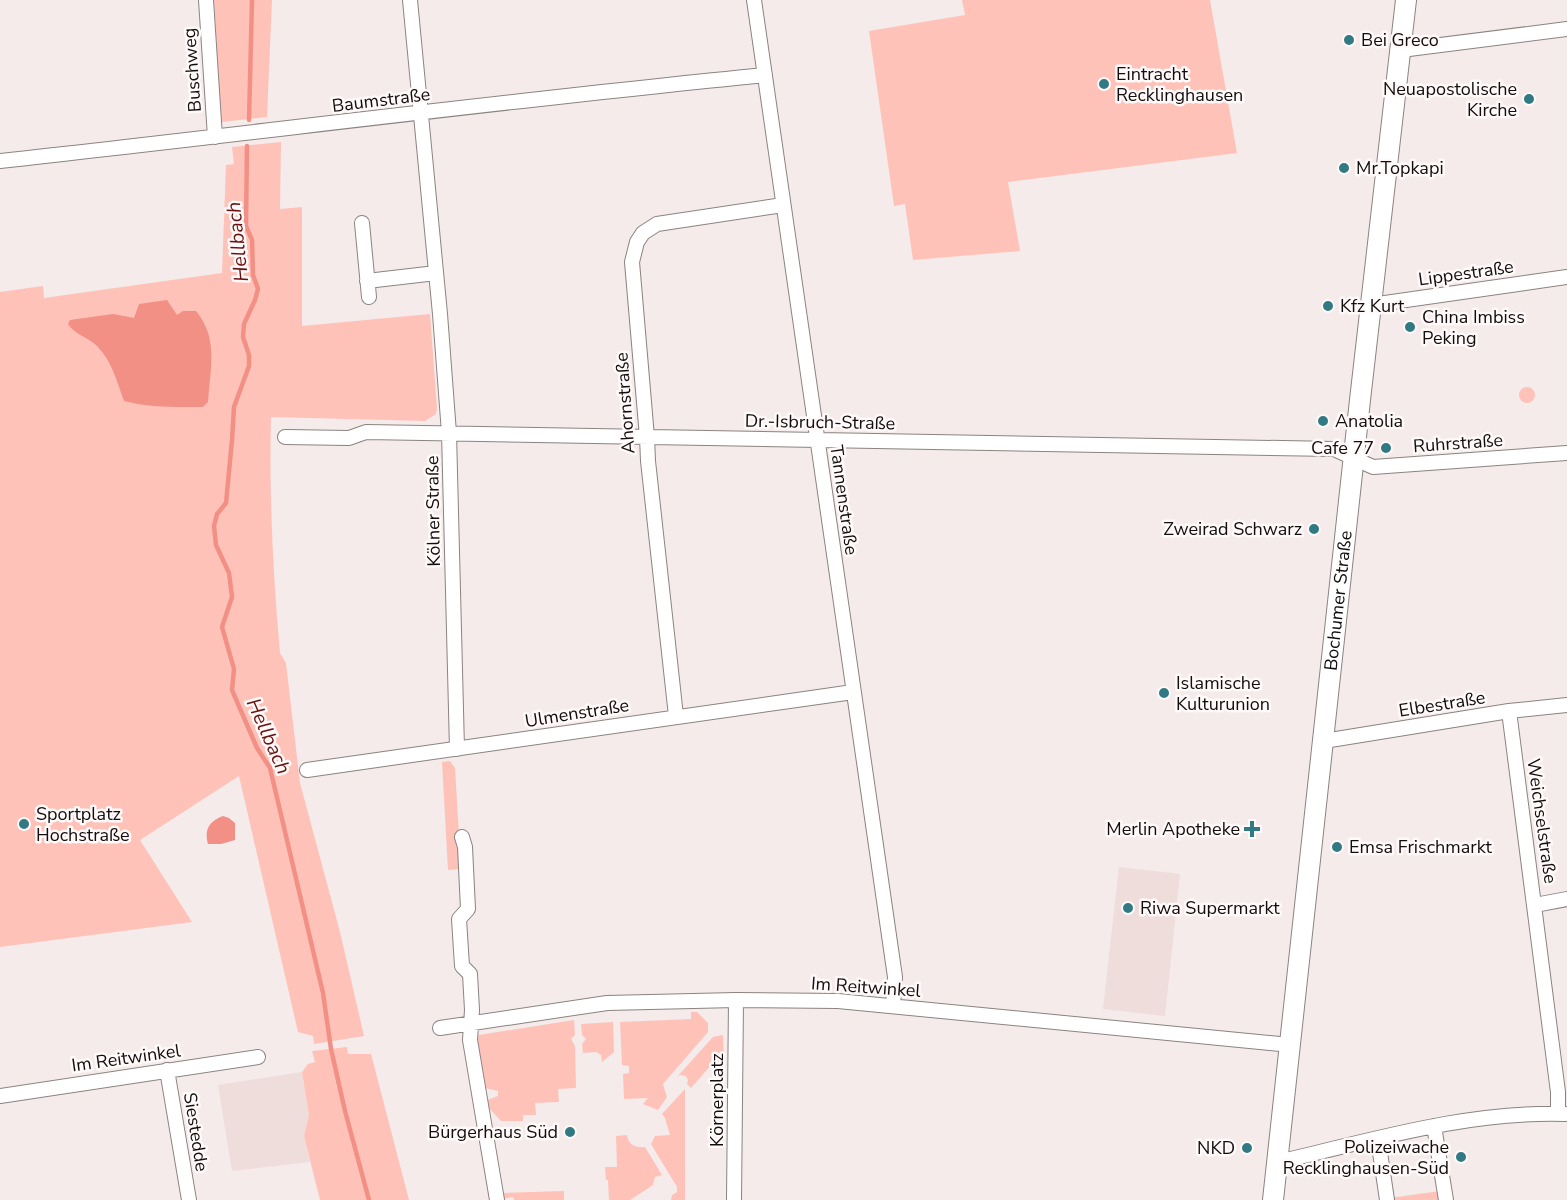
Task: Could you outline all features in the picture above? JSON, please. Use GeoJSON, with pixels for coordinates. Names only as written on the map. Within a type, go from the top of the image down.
{"type":"FeatureCollection","features":[{"type":"Feature","properties":{"kind":"main road","name":"Bochumer Straße"},"geometry":{"type":"LineString","coordinates":[[1273,1200],[1406,0]]}},
{"type":"Feature","properties":{"kind":"street","name":"Buschweg"},"geometry":{"type":"LineString","coordinates":[[206,0],[215,137]]}},
{"type":"Feature","properties":{"kind":"street","name":"Kölner Straße"},"geometry":{"type":"LineString","coordinates":[[410,0],[449,433],[457,748]]}},
{"type":"Feature","properties":{"kind":"street","name":"Tannenstraße"},"geometry":{"type":"LineString","coordinates":[[754,0],[895,977],[893,1005]]}},
{"type":"Feature","properties":{"kind":"street"},"geometry":{"type":"LineString","coordinates":[[1401,50],[1567,29]]}},
{"type":"Feature","properties":{"kind":"street","name":"Baumstraße"},"geometry":{"type":"LineString","coordinates":[[0,161],[638,87],[765,75]]}},
{"type":"Feature","properties":{"kind":"street","name":"Ahornstraße"},"geometry":{"type":"LineString","coordinates":[[676,716],[648,461],[632,262],[637,242],[643,233],[662,222],[783,205]]}},
{"type":"Feature","properties":{"kind":"street"},"geometry":{"type":"LineString","coordinates":[[362,223],[369,297]]}},
{"type":"Feature","properties":{"kind":"street"},"geometry":{"type":"LineString","coordinates":[[367,281],[436,273]]}},
{"type":"Feature","properties":{"kind":"street","name":"Lippestraße"},"geometry":{"type":"LineString","coordinates":[[1371,305],[1567,277]]}},
{"type":"Feature","properties":{"kind":"street","name":"Dr.-Isbruch-Straße"},"geometry":{"type":"LineString","coordinates":[[285,437],[349,438],[366,432],[1334,449],[1354,458]]}},
{"type":"Feature","properties":{"kind":"street","name":"Ruhrstraße"},"geometry":{"type":"LineString","coordinates":[[1354,458],[1373,467],[1567,453]]}},
{"type":"Feature","properties":{"kind":"street","name":"Ulmenstraße"},"geometry":{"type":"LineString","coordinates":[[307,770],[853,692]]}},
{"type":"Feature","properties":{"kind":"street","name":"Elbestraße"},"geometry":{"type":"LineString","coordinates":[[1323,741],[1509,711],[1567,705]]}},
{"type":"Feature","properties":{"kind":"street","name":"Weichselstraße"},"geometry":{"type":"LineString","coordinates":[[1509,711],[1562,1114]]}},
{"type":"Feature","properties":{"kind":"street"},"geometry":{"type":"LineString","coordinates":[[462,837],[465,847],[468,909],[459,919],[462,966],[470,974],[472,1010],[470,1040],[496,1200]]}},
{"type":"Feature","properties":{"kind":"street"},"geometry":{"type":"LineString","coordinates":[[1535,905],[1567,900]]}},
{"type":"Feature","properties":{"kind":"street","name":"Im Reitwinkel"},"geometry":{"type":"LineString","coordinates":[[440,1028],[607,1003],[735,1000],[838,1001],[1290,1045]]}},
{"type":"Feature","properties":{"kind":"street","name":"Körnerplatz"},"geometry":{"type":"LineString","coordinates":[[734,1200],[735,1000]]}},
{"type":"Feature","properties":{"kind":"street","name":"Im Reitwinkel"},"geometry":{"type":"LineString","coordinates":[[0,1096],[258,1057]]}},
{"type":"Feature","properties":{"kind":"street","name":"Siestedde"},"geometry":{"type":"LineString","coordinates":[[167,1070],[189,1200]]}},
{"type":"Feature","properties":{"kind":"street"},"geometry":{"type":"LineString","coordinates":[[1278,1162],[1434,1126],[1509,1114],[1562,1114]]}},
{"type":"Feature","properties":{"kind":"street"},"geometry":{"type":"LineString","coordinates":[[1434,1126],[1446,1200]]}},
{"type":"Feature","properties":{"kind":"street"},"geometry":{"type":"LineString","coordinates":[[1378,1139],[1387,1200]]}},
{"type":"Feature","properties":{"kind":"shaded area"},"geometry":{"type":"Polygon","coordinates":[[[214,0],[272,0],[267,117],[221,122],[214,0]]]}},
{"type":"Feature","properties":{"kind":"shaded area","name":"Eintracht Recklinghausen"},"geometry":{"type":"Polygon","coordinates":[[[962,0],[1210,0],[1237,153],[1008,182],[1020,251],[913,260],[905,204],[894,206],[869,31],[965,15],[962,0]]]}},
{"type":"Feature","properties":{"kind":"shaded area"},"geometry":{"type":"Polygon","coordinates":[[[281,142],[280,209],[302,207],[302,326],[430,314],[437,408],[436,414],[425,421],[271,417],[272,535],[280,653],[286,663],[300,783],[340,932],[364,1036],[314,1044],[313,1036],[298,1032],[239,776],[140,840],[192,922],[0,947],[0,292],[43,286],[44,298],[222,273],[226,165],[234,164],[232,147],[281,142]]]}},
{"type":"Feature","properties":{"kind":"shaded area"},"geometry":{"type":"Polygon","coordinates":[[[167,300],[177,315],[183,311],[196,311],[208,332],[211,366],[208,402],[203,407],[153,406],[124,401],[107,358],[93,343],[74,331],[68,324],[70,320],[113,314],[134,318],[139,304],[167,300]]]}},
{"type":"Feature","properties":{"kind":"shaded area"},"geometry":{"type":"Polygon","coordinates":[[[1527,387],[1533,389],[1535,395],[1533,401],[1527,403],[1521,401],[1519,395],[1521,389],[1527,387]]]}},
{"type":"Feature","properties":{"kind":"shaded area"},"geometry":{"type":"Polygon","coordinates":[[[450,761],[455,768],[461,869],[448,870],[442,762],[450,761]]]}},
{"type":"Feature","properties":{"kind":"shaded area"},"geometry":{"type":"Polygon","coordinates":[[[223,816],[235,823],[235,840],[221,844],[208,844],[207,830],[211,823],[223,816]]]}},
{"type":"Feature","properties":{"kind":"shaded area"},"geometry":{"type":"Polygon","coordinates":[[[1119,867],[1180,874],[1165,1016],[1103,1009],[1119,867]]]}},
{"type":"Feature","properties":{"kind":"shaded area"},"geometry":{"type":"Polygon","coordinates":[[[691,1012],[697,1012],[708,1023],[708,1032],[663,1084],[667,1097],[658,1110],[643,1104],[648,1098],[624,1099],[623,1074],[629,1073],[629,1066],[622,1065],[620,1022],[691,1019],[691,1012]]]}},
{"type":"Feature","properties":{"kind":"shaded area"},"geometry":{"type":"Polygon","coordinates":[[[574,1020],[575,1035],[571,1039],[575,1046],[576,1088],[558,1089],[559,1102],[535,1103],[536,1115],[523,1115],[523,1121],[501,1121],[488,1107],[487,1100],[498,1096],[498,1091],[485,1088],[477,1039],[479,1035],[574,1020]]]}},
{"type":"Feature","properties":{"kind":"shaded area"},"geometry":{"type":"Polygon","coordinates":[[[613,1022],[614,1052],[602,1062],[601,1055],[596,1052],[583,1053],[582,1044],[586,1039],[582,1035],[581,1024],[613,1022]]]}},
{"type":"Feature","properties":{"kind":"shaded area"},"geometry":{"type":"Polygon","coordinates":[[[723,1035],[724,1069],[719,1069],[712,1064],[691,1088],[687,1084],[686,1076],[677,1077],[713,1037],[723,1035]]]}},
{"type":"Feature","properties":{"kind":"shaded area"},"geometry":{"type":"Polygon","coordinates":[[[347,1047],[348,1054],[371,1054],[409,1200],[320,1200],[304,1136],[309,1115],[302,1072],[308,1064],[315,1062],[312,1051],[347,1047]]]}},
{"type":"Feature","properties":{"kind":"shaded area"},"geometry":{"type":"Polygon","coordinates":[[[302,1072],[309,1115],[304,1136],[310,1162],[232,1171],[218,1085],[302,1072]]]}},
{"type":"Feature","properties":{"kind":"shaded area"},"geometry":{"type":"Polygon","coordinates":[[[685,1089],[685,1200],[671,1200],[672,1195],[677,1192],[677,1187],[651,1144],[655,1136],[670,1135],[662,1114],[685,1089]]]}},
{"type":"Feature","properties":{"kind":"shaded area"},"geometry":{"type":"Polygon","coordinates":[[[627,1135],[633,1145],[645,1147],[662,1175],[655,1177],[653,1185],[630,1200],[609,1200],[605,1167],[617,1167],[616,1136],[627,1135]]]}},
{"type":"Feature","properties":{"kind":"shaded area"},"geometry":{"type":"Polygon","coordinates":[[[564,1191],[564,1200],[514,1200],[513,1197],[503,1199],[503,1193],[564,1191]]]}},
{"type":"Feature","properties":{"kind":"shaded area"},"geometry":{"type":"Polygon","coordinates":[[[1440,1191],[1442,1200],[1391,1200],[1390,1198],[1440,1191]]]}},
{"type":"Feature","properties":{"kind":"waterway","name":"Hellbach"},"geometry":{"type":"LineString","coordinates":[[249,120],[252,0]]}},
{"type":"Feature","properties":{"kind":"waterway","name":"Hellbach"},"geometry":{"type":"LineString","coordinates":[[247,146],[246,226],[252,240],[253,275],[258,289],[244,324],[243,337],[249,355],[249,366],[234,407],[226,503],[217,514],[214,526],[216,545],[229,573],[232,597],[222,627],[234,669],[232,690],[257,748],[270,768],[323,993],[331,1049],[345,1111],[369,1200]]}},
{"type":"Feature","properties":{"kind":"place","name":"Bei Greco"},"geometry":{"type":"Point","coordinates":[1349,40]}},
{"type":"Feature","properties":{"kind":"place","name":"Eintracht Recklinghausen"},"geometry":{"type":"Point","coordinates":[1104,84]}},
{"type":"Feature","properties":{"kind":"place","name":"Neuapostolische Kirche"},"geometry":{"type":"Point","coordinates":[1529,99]}},
{"type":"Feature","properties":{"kind":"place","name":"Mr.Topkapi"},"geometry":{"type":"Point","coordinates":[1344,168]}},
{"type":"Feature","properties":{"kind":"place","name":"Kfz Kurt"},"geometry":{"type":"Point","coordinates":[1328,306]}},
{"type":"Feature","properties":{"kind":"place","name":"China Imbiss Peking"},"geometry":{"type":"Point","coordinates":[1410,327]}},
{"type":"Feature","properties":{"kind":"place","name":"Anatolia"},"geometry":{"type":"Point","coordinates":[1323,421]}},
{"type":"Feature","properties":{"kind":"place","name":"Cafe 77"},"geometry":{"type":"Point","coordinates":[1386,448]}},
{"type":"Feature","properties":{"kind":"place","name":"Zweirad Schwarz"},"geometry":{"type":"Point","coordinates":[1314,529]}},
{"type":"Feature","properties":{"kind":"place","name":"Islamische Kulturunion"},"geometry":{"type":"Point","coordinates":[1164,693]}},
{"type":"Feature","properties":{"kind":"place","name":"Sportplatz Hochstraße"},"geometry":{"type":"Point","coordinates":[24,824]}},
{"type":"Feature","properties":{"kind":"place","name":"Merlin Apotheke"},"geometry":{"type":"Point","coordinates":[1252,829]}},
{"type":"Feature","properties":{"kind":"place","name":"Emsa Frischmarkt"},"geometry":{"type":"Point","coordinates":[1337,847]}},
{"type":"Feature","properties":{"kind":"place","name":"Riwa Supermarkt"},"geometry":{"type":"Point","coordinates":[1128,908]}},
{"type":"Feature","properties":{"kind":"place","name":"Bürgerhaus Süd"},"geometry":{"type":"Point","coordinates":[570,1132]}},
{"type":"Feature","properties":{"kind":"place","name":"NKD"},"geometry":{"type":"Point","coordinates":[1247,1148]}},
{"type":"Feature","properties":{"kind":"place","name":"Polizeiwache Recklinghausen-Süd"},"geometry":{"type":"Point","coordinates":[1461,1157]}}]}
